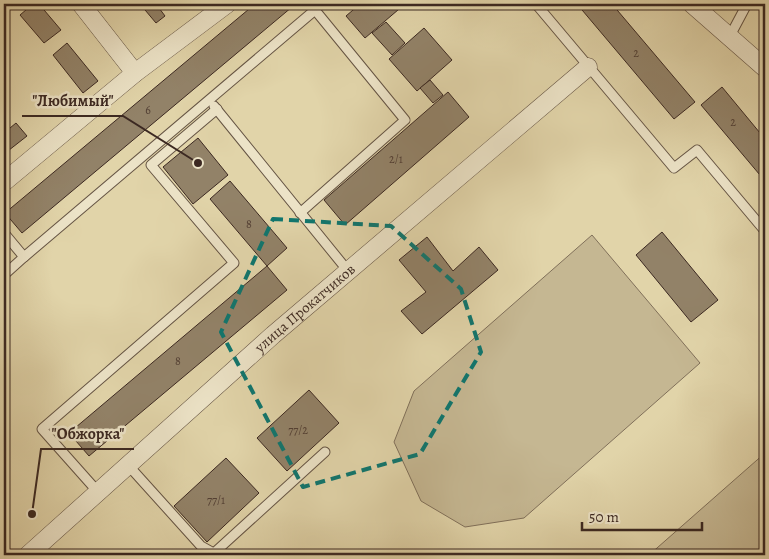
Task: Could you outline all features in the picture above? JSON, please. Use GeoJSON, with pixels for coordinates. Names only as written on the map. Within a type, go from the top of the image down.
{"type":"FeatureCollection","features":[{"type":"Feature","properties":{"kind":"street"},"geometry":{"type":"LineString","coordinates":[[81,4],[135,73]]}},
{"type":"Feature","properties":{"kind":"street"},"geometry":{"type":"LineString","coordinates":[[4,182],[135,73],[227,4]]}},
{"type":"Feature","properties":{"kind":"street"},"geometry":{"type":"LineString","coordinates":[[692,4],[765,68]]}},
{"type":"Feature","properties":{"kind":"street","name":"улица Прокатчиков"},"geometry":{"type":"LineString","coordinates":[[28,555],[348,271],[588,67]]}},
{"type":"Feature","properties":{"kind":"lane"},"geometry":{"type":"LineString","coordinates":[[536,4],[674,168],[697,150],[765,231]]}},
{"type":"Feature","properties":{"kind":"lane"},"geometry":{"type":"LineString","coordinates":[[730,36],[747,4]]}},
{"type":"Feature","properties":{"kind":"lane"},"geometry":{"type":"LineString","coordinates":[[4,275],[209,100],[313,7],[405,120],[300,213]]}},
{"type":"Feature","properties":{"kind":"lane"},"geometry":{"type":"LineString","coordinates":[[209,100],[348,271]]}},
{"type":"Feature","properties":{"kind":"lane"},"geometry":{"type":"LineString","coordinates":[[98,492],[42,429],[234,263],[151,164],[217,109]]}},
{"type":"Feature","properties":{"kind":"lane"},"geometry":{"type":"LineString","coordinates":[[4,233],[24,257]]}},
{"type":"Feature","properties":{"kind":"lane"},"geometry":{"type":"LineString","coordinates":[[128,465],[201,546],[216,554],[325,452]]}},
{"type":"Feature","properties":{"kind":"highlighted area"},"geometry":{"type":"Polygon","coordinates":[[[273,219],[391,226],[461,289],[481,352],[420,454],[303,487],[258,398],[221,332],[273,219]]]}},
{"type":"Feature","properties":{"kind":"shaded area"},"geometry":{"type":"Polygon","coordinates":[[[592,235],[700,363],[524,518],[465,527],[421,501],[394,442],[414,391],[592,235]]]}},
{"type":"Feature","properties":{"kind":"shaded area"},"geometry":{"type":"Polygon","coordinates":[[[765,453],[765,555],[649,555],[765,453]]]}},
{"type":"Feature","properties":{"kind":"building"},"geometry":{"type":"Polygon","coordinates":[[[33,4],[39,4],[61,30],[44,43],[20,15],[33,4]]]}},
{"type":"Feature","properties":{"kind":"building"},"geometry":{"type":"Polygon","coordinates":[[[140,4],[156,4],[165,16],[156,23],[140,4]]]}},
{"type":"Feature","properties":{"kind":"building"},"geometry":{"type":"Polygon","coordinates":[[[255,4],[289,4],[292,7],[22,233],[5,213],[255,4]]]}},
{"type":"Feature","properties":{"kind":"building"},"geometry":{"type":"Polygon","coordinates":[[[360,4],[405,4],[365,38],[346,16],[360,4]]]}},
{"type":"Feature","properties":{"kind":"building"},"geometry":{"type":"Polygon","coordinates":[[[577,4],[612,4],[695,102],[674,119],[577,4]]]}},
{"type":"Feature","properties":{"kind":"building"},"geometry":{"type":"Polygon","coordinates":[[[386,22],[405,43],[392,55],[372,33],[386,22]]]}},
{"type":"Feature","properties":{"kind":"building"},"geometry":{"type":"Polygon","coordinates":[[[424,28],[452,60],[417,91],[389,59],[424,28]]]}},
{"type":"Feature","properties":{"kind":"building"},"geometry":{"type":"Polygon","coordinates":[[[67,43],[98,81],[83,93],[53,55],[67,43]]]}},
{"type":"Feature","properties":{"kind":"building"},"geometry":{"type":"Polygon","coordinates":[[[430,80],[443,95],[433,103],[420,88],[430,80]]]}},
{"type":"Feature","properties":{"kind":"building"},"geometry":{"type":"Polygon","coordinates":[[[722,87],[765,139],[765,181],[701,105],[722,87]]]}},
{"type":"Feature","properties":{"kind":"building"},"geometry":{"type":"Polygon","coordinates":[[[448,92],[469,117],[345,225],[324,200],[448,92]]]}},
{"type":"Feature","properties":{"kind":"building"},"geometry":{"type":"Polygon","coordinates":[[[16,123],[27,136],[4,154],[4,133],[16,123]]]}},
{"type":"Feature","properties":{"kind":"building"},"geometry":{"type":"Polygon","coordinates":[[[198,138],[228,175],[193,204],[163,167],[198,138]]]}},
{"type":"Feature","properties":{"kind":"building"},"geometry":{"type":"Polygon","coordinates":[[[230,181],[287,248],[267,266],[210,199],[230,181]]]}},
{"type":"Feature","properties":{"kind":"building"},"geometry":{"type":"Polygon","coordinates":[[[662,232],[718,300],[691,322],[636,255],[662,232]]]}},
{"type":"Feature","properties":{"kind":"building"},"geometry":{"type":"Polygon","coordinates":[[[427,237],[453,271],[479,247],[498,270],[422,334],[401,311],[426,292],[399,260],[427,237]]]}},
{"type":"Feature","properties":{"kind":"building"},"geometry":{"type":"Polygon","coordinates":[[[267,266],[287,290],[89,456],[69,433],[267,266]]]}},
{"type":"Feature","properties":{"kind":"building"},"geometry":{"type":"Polygon","coordinates":[[[309,390],[339,423],[287,471],[257,438],[309,390]]]}},
{"type":"Feature","properties":{"kind":"building"},"geometry":{"type":"Polygon","coordinates":[[[226,458],[259,493],[207,542],[174,506],[226,458]]]}},
{"type":"Feature","properties":{"kind":"place","name":"\"Любимый\""},"geometry":{"type":"Point","coordinates":[198,163]}},
{"type":"Feature","properties":{"kind":"place","name":"\"Обжорка\""},"geometry":{"type":"Point","coordinates":[32,514]}}]}
